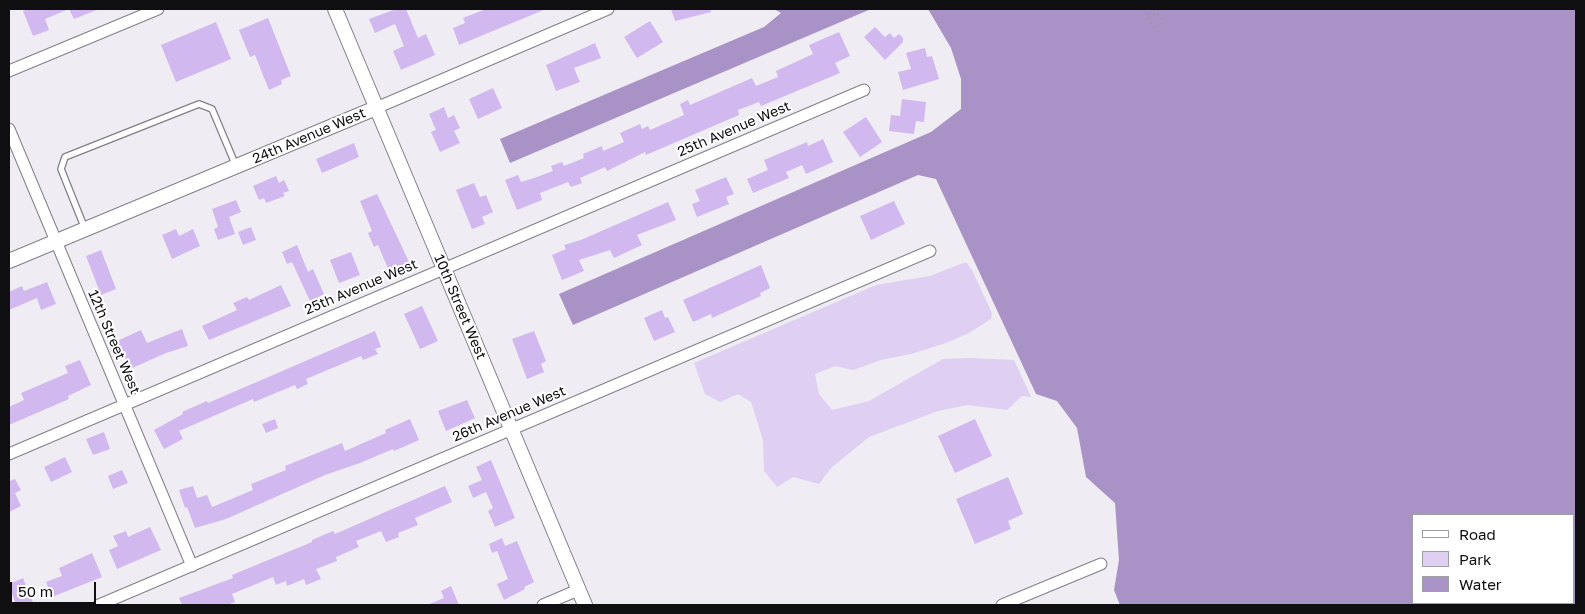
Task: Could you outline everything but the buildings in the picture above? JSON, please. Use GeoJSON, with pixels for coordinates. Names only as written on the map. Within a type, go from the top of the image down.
{"type":"FeatureCollection","features":[{"type":"Feature","properties":{"kind":"street"},"geometry":{"type":"LineString","coordinates":[[9,71],[158,9]]}},
{"type":"Feature","properties":{"kind":"street","name":"10th Street West"},"geometry":{"type":"LineString","coordinates":[[335,9],[585,605]]}},
{"type":"Feature","properties":{"kind":"street","name":"24th Avenue West"},"geometry":{"type":"LineString","coordinates":[[9,261],[608,9]]}},
{"type":"Feature","properties":{"kind":"street","name":"25th Avenue West"},"geometry":{"type":"LineString","coordinates":[[9,454],[864,90]]}},
{"type":"Feature","properties":{"kind":"street","name":"12th Street West"},"geometry":{"type":"LineString","coordinates":[[9,129],[192,566]]}},
{"type":"Feature","properties":{"kind":"street","name":"26th Avenue West"},"geometry":{"type":"LineString","coordinates":[[101,605],[930,250]]}},
{"type":"Feature","properties":{"kind":"street"},"geometry":{"type":"LineString","coordinates":[[1002,605],[1101,564]]}},
{"type":"Feature","properties":{"kind":"street"},"geometry":{"type":"LineString","coordinates":[[543,605],[578,590]]}},
{"type":"Feature","properties":{"kind":"lane"},"geometry":{"type":"LineString","coordinates":[[85,229],[61,169],[65,157],[199,104],[212,109],[236,166]]}},
{"type":"Feature","properties":{"kind":"path"},"geometry":{"type":"LineString","coordinates":[[1145,9],[1156,32]]}},
{"type":"Feature","properties":{"kind":"path"},"geometry":{"type":"LineString","coordinates":[[1149,16],[1157,13],[1165,28]]}},
{"type":"Feature","properties":{"kind":"green space"},"geometry":{"type":"Polygon","coordinates":[[[966,262],[972,270],[992,313],[991,319],[969,333],[946,343],[911,354],[881,360],[853,370],[835,366],[815,374],[819,394],[832,410],[869,401],[943,359],[971,358],[1014,360],[1031,397],[1022,396],[1007,410],[968,405],[938,411],[869,437],[831,468],[819,484],[793,477],[777,487],[764,471],[763,440],[751,402],[738,394],[720,402],[705,394],[694,363],[876,285],[930,276],[966,262]]]}},
{"type":"Feature","properties":{"kind":"water"},"geometry":{"type":"Polygon","coordinates":[[[774,9],[871,9],[510,163],[500,139],[764,27],[781,13],[774,9]]]}},
{"type":"Feature","properties":{"kind":"water"},"geometry":{"type":"Polygon","coordinates":[[[928,9],[1576,9],[1576,605],[1120,605],[1114,590],[1119,560],[1115,503],[1086,477],[1077,428],[1057,401],[1036,394],[936,179],[918,175],[573,325],[559,294],[931,132],[961,109],[961,79],[951,48],[928,9]]]}}]}
